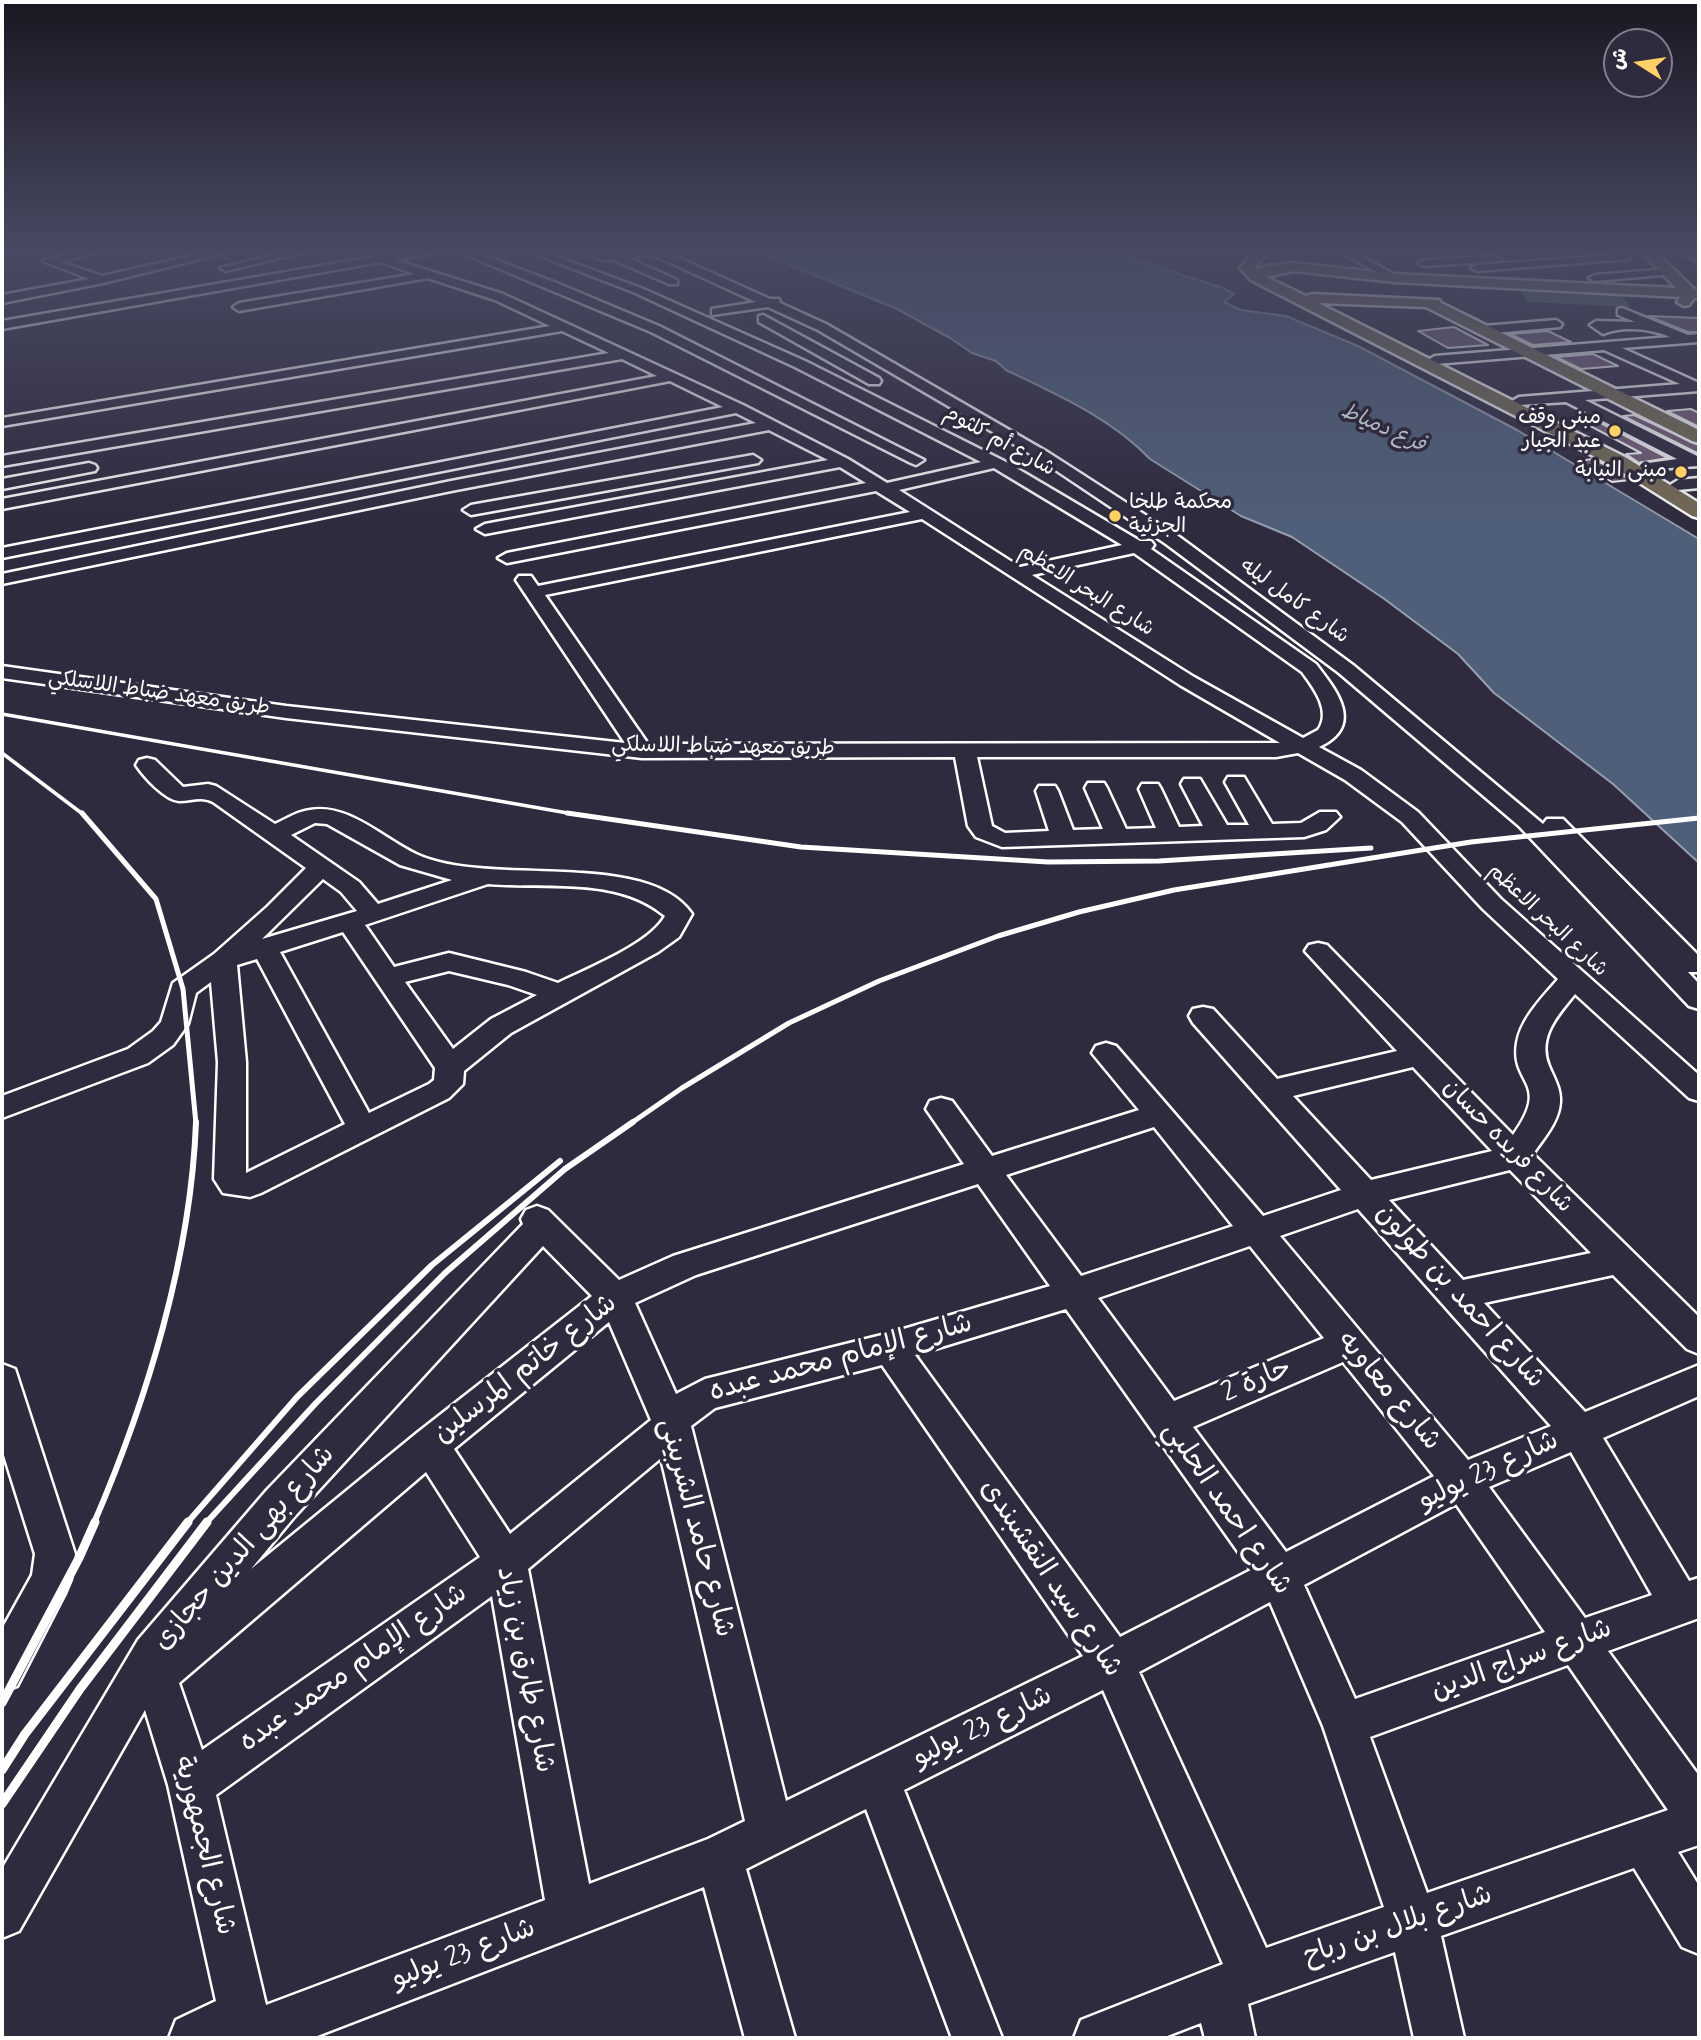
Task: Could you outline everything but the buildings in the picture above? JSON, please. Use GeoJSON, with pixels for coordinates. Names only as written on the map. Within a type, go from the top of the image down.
{"type":"FeatureCollection","features":[{"type":"Feature","properties":{"kind":"main road"},"geometry":{"type":"LineString","coordinates":[[1391,344],[1618,461],[1699,512]]}},
{"type":"Feature","properties":{"kind":"main road"},"geometry":{"type":"LineString","coordinates":[[1405,344],[1647,467],[1699,501]]}},
{"type":"Feature","properties":{"kind":"main road"},"geometry":{"type":"LineString","coordinates":[[1511,344],[1699,437]]}},
{"type":"Feature","properties":{"kind":"street"},"geometry":{"type":"LineString","coordinates":[[273,366],[396,344]]}},
{"type":"Feature","properties":{"kind":"street"},"geometry":{"type":"LineString","coordinates":[[2,422],[510,344]]}},
{"type":"Feature","properties":{"kind":"street"},"geometry":{"type":"LineString","coordinates":[[2,461],[613,344]]}},
{"type":"Feature","properties":{"kind":"street","name":"شارع البحر الاعظم"},"geometry":{"type":"LineString","coordinates":[[626,344],[652,368],[709,395],[737,396],[769,425],[843,462],[861,474],[884,477],[924,514],[1015,573],[1187,681],[1353,775],[1400,808],[1492,904],[1699,1091]]}},
{"type":"Feature","properties":{"kind":"street"},"geometry":{"type":"LineString","coordinates":[[685,344],[764,384],[929,457]]}},
{"type":"Feature","properties":{"kind":"street","name":"شارع أم كلثوم"},"geometry":{"type":"LineString","coordinates":[[755,344],[931,428],[998,464],[1136,546],[1309,668]]}},
{"type":"Feature","properties":{"kind":"street"},"geometry":{"type":"LineString","coordinates":[[810,344],[894,390]]}},
{"type":"Feature","properties":{"kind":"street","name":"شارع كامل ليله"},"geometry":{"type":"LineString","coordinates":[[856,344],[926,388],[1070,461],[1362,666],[1550,819],[1610,877],[1699,972]]}},
{"type":"Feature","properties":{"kind":"street","name":"شارع كامل ليله"},"geometry":{"type":"LineString","coordinates":[[857,344],[986,418],[1179,538],[1346,668],[1527,821],[1699,1000]]}},
{"type":"Feature","properties":{"kind":"street"},"geometry":{"type":"LineString","coordinates":[[1435,360],[1633,344]]}},
{"type":"Feature","properties":{"kind":"street"},"geometry":{"type":"LineString","coordinates":[[1606,346],[1698,387]]}},
{"type":"Feature","properties":{"kind":"street"},"geometry":{"type":"LineString","coordinates":[[800,364],[872,352]]}},
{"type":"Feature","properties":{"kind":"street"},"geometry":{"type":"LineString","coordinates":[[354,421],[652,368]]}},
{"type":"Feature","properties":{"kind":"street"},"geometry":{"type":"LineString","coordinates":[[2,553],[737,396],[764,384],[818,373]]}},
{"type":"Feature","properties":{"kind":"street"},"geometry":{"type":"LineString","coordinates":[[2,504],[671,377]]}},
{"type":"Feature","properties":{"kind":"street"},"geometry":{"type":"LineString","coordinates":[[1518,401],[1698,387]]}},
{"type":"Feature","properties":{"kind":"street"},"geometry":{"type":"LineString","coordinates":[[868,397],[894,390],[926,388]]}},
{"type":"Feature","properties":{"kind":"street"},"geometry":{"type":"LineString","coordinates":[[1660,391],[1689,404]]}},
{"type":"Feature","properties":{"kind":"street"},"geometry":{"type":"LineString","coordinates":[[1568,397],[1697,461]]}},
{"type":"Feature","properties":{"kind":"street"},"geometry":{"type":"LineString","coordinates":[[931,428],[986,418]]}},
{"type":"Feature","properties":{"kind":"street"},"geometry":{"type":"LineString","coordinates":[[2,579],[451,486],[769,425]]}},
{"type":"Feature","properties":{"kind":"street"},"geometry":{"type":"LineString","coordinates":[[884,477],[929,457],[968,448]]}},
{"type":"Feature","properties":{"kind":"street"},"geometry":{"type":"LineString","coordinates":[[471,510],[814,449]]}},
{"type":"Feature","properties":{"kind":"street"},"geometry":{"type":"LineString","coordinates":[[507,558],[884,477],[1044,456]]}},
{"type":"Feature","properties":{"kind":"street"},"geometry":{"type":"LineString","coordinates":[[1647,467],[1697,461]]}},
{"type":"Feature","properties":{"kind":"street"},"geometry":{"type":"LineString","coordinates":[[485,529],[843,462]]}},
{"type":"Feature","properties":{"kind":"street"},"geometry":{"type":"LineString","coordinates":[[2,484],[110,465]]}},
{"type":"Feature","properties":{"kind":"street"},"geometry":{"type":"LineString","coordinates":[[1678,485],[1699,483]]}},
{"type":"Feature","properties":{"kind":"street"},"geometry":{"type":"LineString","coordinates":[[451,486],[534,592],[642,751]]}},
{"type":"Feature","properties":{"kind":"street"},"geometry":{"type":"LineString","coordinates":[[534,592],[924,514]]}},
{"type":"Feature","properties":{"kind":"street"},"geometry":{"type":"LineString","coordinates":[[1015,573],[1179,538]]}},
{"type":"Feature","properties":{"kind":"street","name":"طريق معهد ضباط اللاسلكي"},"geometry":{"type":"LineString","coordinates":[[2,671],[286,712],[642,751],[1276,750],[1301,747],[1323,738],[1333,726],[1334,710],[1329,691],[1309,668]]}},
{"type":"Feature","properties":{"kind":"street"},"geometry":{"type":"LineString","coordinates":[[965,750],[980,826],[984,832],[1012,842],[1304,830],[1318,825],[1328,817]]}},
{"type":"Feature","properties":{"kind":"street"},"geometry":{"type":"LineString","coordinates":[[147,765],[178,794],[202,791],[214,793],[349,887],[387,977],[450,1067],[448,1084],[439,1091],[250,1185],[233,1185],[230,1179],[232,1062],[223,960]]}},
{"type":"Feature","properties":{"kind":"street"},"geometry":{"type":"LineString","coordinates":[[1236,782],[1264,831]]}},
{"type":"Feature","properties":{"kind":"street"},"geometry":{"type":"LineString","coordinates":[[1192,785],[1219,833]]}},
{"type":"Feature","properties":{"kind":"street"},"geometry":{"type":"LineString","coordinates":[[1096,788],[1118,837]]}},
{"type":"Feature","properties":{"kind":"street"},"geometry":{"type":"LineString","coordinates":[[1150,789],[1171,835]]}},
{"type":"Feature","properties":{"kind":"street"},"geometry":{"type":"LineString","coordinates":[[1047,792],[1064,839]]}},
{"type":"Feature","properties":{"kind":"street"},"geometry":{"type":"LineString","coordinates":[[273,834],[312,816],[332,817],[345,821],[358,833],[409,860],[444,872],[484,878],[600,881],[659,898],[679,914],[670,931],[649,946],[501,1026],[450,1067]]}},
{"type":"Feature","properties":{"kind":"street"},"geometry":{"type":"LineString","coordinates":[[2,1107],[138,1056],[163,1038],[174,1024],[183,989],[223,960],[276,913],[322,866]]}},
{"type":"Feature","properties":{"kind":"street"},"geometry":{"type":"LineString","coordinates":[[223,960],[361,919],[484,878]]}},
{"type":"Feature","properties":{"kind":"street"},"geometry":{"type":"LineString","coordinates":[[264,947],[363,1129]]}},
{"type":"Feature","properties":{"kind":"street","name":"شارع فريده حسان"},"geometry":{"type":"LineString","coordinates":[[1318,951],[1516,1157],[1699,1339]]}},
{"type":"Feature","properties":{"kind":"street"},"geometry":{"type":"LineString","coordinates":[[387,977],[450,962],[491,970],[558,993]]}},
{"type":"Feature","properties":{"kind":"street"},"geometry":{"type":"LineString","coordinates":[[1516,1157],[1522,1142],[1542,1116],[1546,1104],[1545,1089],[1530,1056],[1529,1044],[1537,1026],[1574,978]]}},
{"type":"Feature","properties":{"kind":"street","name":"شارع احمد بن طولون"},"geometry":{"type":"LineString","coordinates":[[1203,1016],[1578,1430],[1690,1601]]}},
{"type":"Feature","properties":{"kind":"street","name":"شارع معاويه"},"geometry":{"type":"LineString","coordinates":[[1106,1054],[1160,1114],[1462,1481],[1699,1814]]}},
{"type":"Feature","properties":{"kind":"street"},"geometry":{"type":"LineString","coordinates":[[1271,1091],[1419,1056]]}},
{"type":"Feature","properties":{"kind":"street","name":"شارع احمد الحلبي"},"geometry":{"type":"LineString","coordinates":[[941,1109],[1280,1577],[1344,1725],[1413,1921],[1439,2038]]}},
{"type":"Feature","properties":{"kind":"street","name":"شارع خاتم المرسلين"},"geometry":{"type":"LineString","coordinates":[[154,1665],[615,1297],[685,1265],[1160,1114]]}},
{"type":"Feature","properties":{"kind":"street","name":"شارع الإمام محمد عبده"},"geometry":{"type":"LineString","coordinates":[[191,1785],[506,1562],[672,1425],[680,1412],[705,1395],[890,1348],[1073,1293],[1365,1194],[1516,1157]]}},
{"type":"Feature","properties":{"kind":"street","name":"شارع حامد الشربينى"},"geometry":{"type":"LineString","coordinates":[[540,1222],[615,1297],[672,1425],[771,1832]]}},
{"type":"Feature","properties":{"kind":"street","name":"شارع بهى الدين حجازى"},"geometry":{"type":"LineString","coordinates":[[2,1914],[154,1665],[281,1503],[540,1222]]}},
{"type":"Feature","properties":{"kind":"street"},"geometry":{"type":"LineString","coordinates":[[1456,1295],[1619,1260]]}},
{"type":"Feature","properties":{"kind":"street","name":"حارة 2"},"geometry":{"type":"LineString","coordinates":[[1166,1421],[1348,1344]]}},
{"type":"Feature","properties":{"kind":"street","name":"شارع سيد النقشبندى"},"geometry":{"type":"LineString","coordinates":[[890,1348],[1113,1663],[1235,2003]]}},
{"type":"Feature","properties":{"kind":"street","name":"شارع 23 يوليو"},"geometry":{"type":"LineString","coordinates":[[194,2038],[247,2030],[719,1858],[1113,1663],[1462,1481],[1699,1380]]}},
{"type":"Feature","properties":{"kind":"street"},"geometry":{"type":"LineString","coordinates":[[2,1669],[51,1579],[55,1554],[4,1402]]}},
{"type":"Feature","properties":{"kind":"street","name":"شارع طارق بن زياد"},"geometry":{"type":"LineString","coordinates":[[430,1446],[506,1562],[571,1914]]}},
{"type":"Feature","properties":{"kind":"street","name":"شارع سراج الدين"},"geometry":{"type":"LineString","coordinates":[[1344,1725],[1690,1601]]}},
{"type":"Feature","properties":{"kind":"street","name":"شارع الجمهورية"},"geometry":{"type":"LineString","coordinates":[[154,1665],[191,1785],[247,2030]]}},
{"type":"Feature","properties":{"kind":"street"},"geometry":{"type":"LineString","coordinates":[[877,1779],[977,2038]]}},
{"type":"Feature","properties":{"kind":"street","name":"شارع بلال بن رباح"},"geometry":{"type":"LineString","coordinates":[[1099,2038],[1235,2003],[1413,1921],[1645,1843],[1699,1822]]}},
{"type":"Feature","properties":{"kind":"street"},"geometry":{"type":"LineString","coordinates":[[1645,1843],[1699,1930]]}},
{"type":"Feature","properties":{"kind":"street"},"geometry":{"type":"LineString","coordinates":[[719,1858],[770,2038]]}},
{"type":"Feature","properties":{"kind":"water","name":"فرع دمياط"},"geometry":{"type":"Polygon","coordinates":[[[959,344],[1354,344],[1517,430],[1699,539],[1699,863],[1613,784],[1494,693],[1458,654],[1383,598],[1292,537],[1241,516],[1150,459],[1135,444],[1100,419],[1006,370],[996,361],[972,353],[959,344]]]}},
{"type":"Feature","properties":{"kind":"railway"},"geometry":{"type":"LineString","coordinates":[[2,714],[570,813]]}},
{"type":"Feature","properties":{"kind":"railway"},"geometry":{"type":"LineString","coordinates":[[2,753],[83,814]]}},
{"type":"Feature","properties":{"kind":"railway"},"geometry":{"type":"LineString","coordinates":[[570,813],[801,847],[1048,862],[1159,861],[1371,848]]}},
{"type":"Feature","properties":{"kind":"railway"},"geometry":{"type":"LineString","coordinates":[[570,813],[579,815]]}},
{"type":"Feature","properties":{"kind":"railway"},"geometry":{"type":"LineString","coordinates":[[83,814],[156,899],[183,989],[196,1123]]}},
{"type":"Feature","properties":{"kind":"railway"},"geometry":{"type":"LineString","coordinates":[[630,1124],[682,1088],[789,1023],[879,981],[998,936],[1079,912],[1174,890],[1471,842],[1699,818]]}},
{"type":"Feature","properties":{"kind":"railway"},"geometry":{"type":"LineString","coordinates":[[206,1523],[316,1403],[445,1273],[565,1169],[633,1122]]}},
{"type":"Feature","properties":{"kind":"railway"},"geometry":{"type":"LineString","coordinates":[[94,1523],[132,1427],[176,1276],[192,1173],[196,1123]]}},
{"type":"Feature","properties":{"kind":"railway"},"geometry":{"type":"LineString","coordinates":[[187,1523],[297,1397],[432,1265],[560,1161]]}},
{"type":"Feature","properties":{"kind":"railway"},"geometry":{"type":"LineString","coordinates":[[2,1703],[79,1558],[95,1522]]}},
{"type":"Feature","properties":{"kind":"railway"},"geometry":{"type":"LineString","coordinates":[[2,1770],[25,1734],[188,1522]]}},
{"type":"Feature","properties":{"kind":"railway"},"geometry":{"type":"LineString","coordinates":[[2,1804],[80,1689],[207,1522]]}},
{"type":"Feature","properties":{"kind":"place","name":"مبنى وقف عبد الجيار"},"geometry":{"type":"Point","coordinates":[1615,431]}},
{"type":"Feature","properties":{"kind":"place","name":"مبنى النيابة"},"geometry":{"type":"Point","coordinates":[1681,472]}},
{"type":"Feature","properties":{"kind":"place","name":"محكمة طلخا الجزئية"},"geometry":{"type":"Point","coordinates":[1115,516]}}]}
